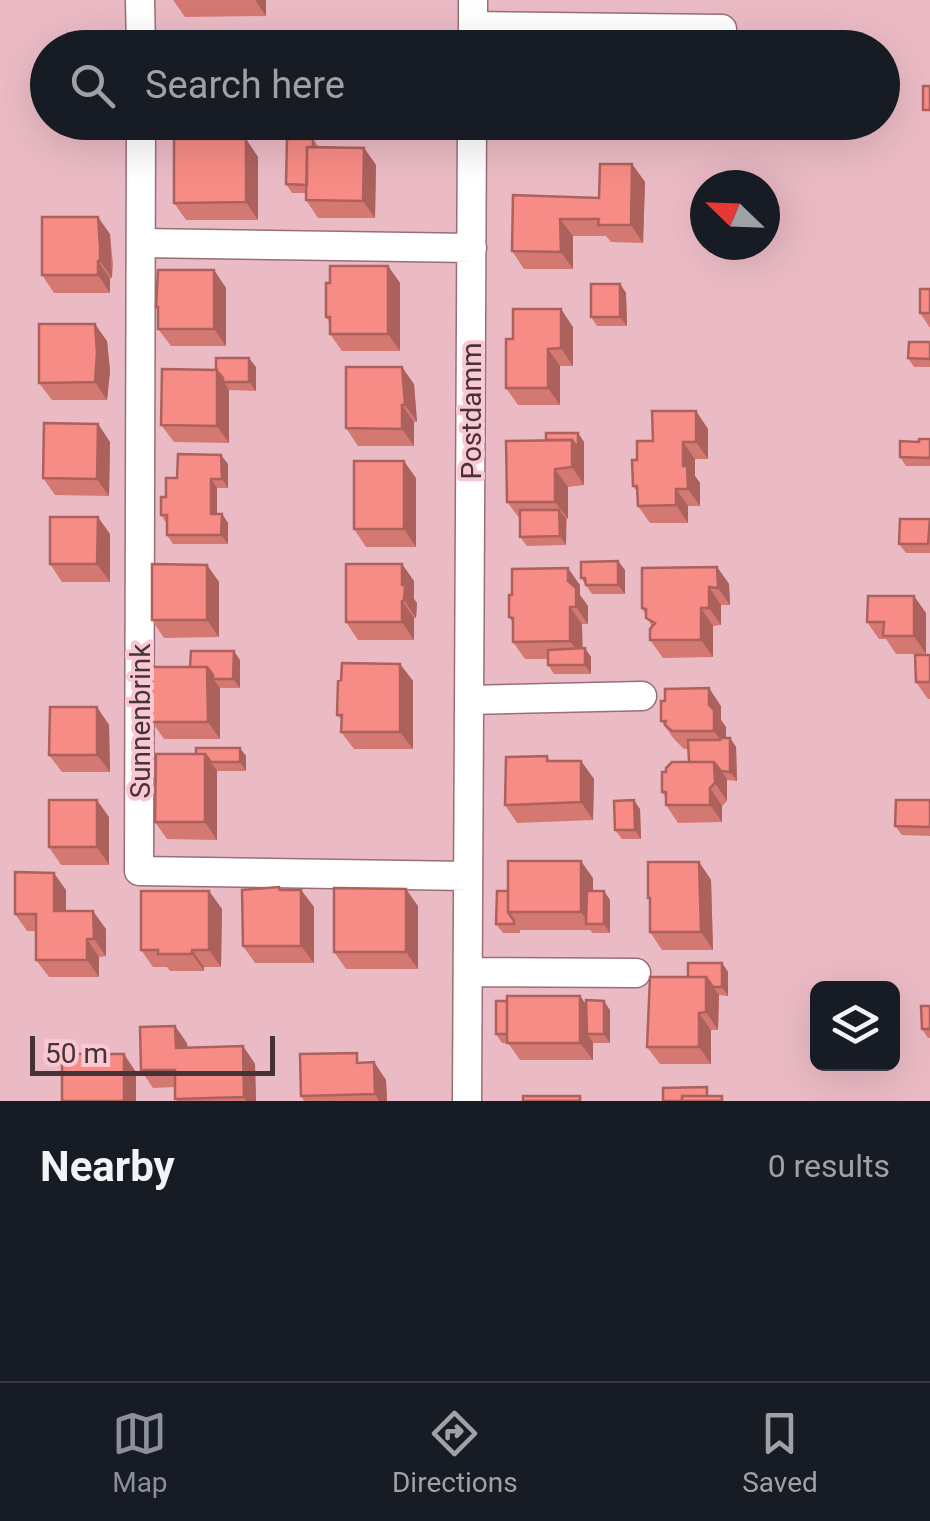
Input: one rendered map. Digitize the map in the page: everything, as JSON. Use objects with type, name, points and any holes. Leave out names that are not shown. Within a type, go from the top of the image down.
[{"type":"street","points":[[140,0],[140,30]]},
{"type":"street","points":[[473,25],[722,30]]},
{"type":"street","name":"Sunnenbrink","points":[[141,140],[139,870],[468,876]]},
{"type":"street","name":"Postdamm","points":[[467,1101],[472,140]]},
{"type":"street","points":[[141,244],[472,248]]},
{"type":"street","points":[[469,700],[642,696]]},
{"type":"street","points":[[468,972],[636,973]]},
{"type":"building","points":[[923,86],[930,86],[930,110],[923,110]]},
{"type":"building","points":[[174,140],[246,140],[246,202],[174,203]]},
{"type":"building","points":[[287,140],[313,140],[313,147],[307,147],[307,185],[286,184]]},
{"type":"building","points":[[307,147],[364,148],[363,201],[306,200]]},
{"type":"building","points":[[600,164],[632,164],[631,225],[598,225],[599,219],[560,219],[561,252],[512,251],[513,195],[599,198]]},
{"type":"building","points":[[42,217],[98,217],[98,275],[42,275]]},
{"type":"building","points":[[330,266],[388,266],[388,334],[330,334],[326,283],[330,283]]},
{"type":"building","points":[[158,270],[214,270],[214,329],[158,329]]},
{"type":"building","points":[[591,284],[620,284],[620,317],[591,317]]},
{"type":"building","points":[[920,289],[930,289],[930,313],[920,313]]},
{"type":"building","points":[[513,309],[561,309],[561,348],[548,349],[548,388],[506,388],[506,339],[513,339]]},
{"type":"building","points":[[39,324],[95,324],[95,382],[39,383]]},
{"type":"building","points":[[909,342],[930,342],[930,359],[908,358]]},
{"type":"building","points":[[216,358],[249,358],[249,382],[223,382],[216,370]]},
{"type":"building","points":[[346,367],[402,367],[402,429],[346,428]]},
{"type":"building","points":[[162,369],[217,370],[217,426],[161,425]]},
{"type":"building","points":[[652,411],[696,411],[696,442],[683,442],[688,489],[676,489],[676,505],[638,506],[632,460],[637,460],[637,441],[653,441]]},
{"type":"building","points":[[44,423],[98,424],[97,479],[43,478]]},
{"type":"building","points":[[546,433],[578,433],[578,448],[572,440],[546,440]]},
{"type":"building","points":[[930,439],[930,458],[900,457],[900,441]]},
{"type":"building","points":[[572,440],[572,467],[555,469],[555,502],[507,502],[506,441]]},
{"type":"building","points":[[178,454],[221,455],[222,479],[211,479],[211,514],[222,514],[221,535],[167,535],[167,515],[161,515],[161,497],[166,497],[166,478],[177,478]]},
{"type":"building","points":[[354,461],[404,461],[404,529],[354,529]]},
{"type":"building","points":[[520,510],[559,510],[560,536],[520,537]]},
{"type":"building","points":[[50,517],[98,517],[97,564],[50,564]]},
{"type":"building","points":[[900,519],[930,519],[928,544],[899,544]]},
{"type":"building","points":[[618,561],[618,585],[586,585],[585,578],[581,578],[581,562]]},
{"type":"building","points":[[152,564],[207,565],[207,620],[152,620]]},
{"type":"building","points":[[346,564],[402,564],[402,622],[346,622]]},
{"type":"building","points":[[717,567],[718,588],[709,587],[709,608],[701,608],[701,640],[650,640],[650,629],[655,623],[646,618],[646,609],[642,608],[642,568]]},
{"type":"building","points":[[568,568],[568,581],[576,588],[576,607],[570,607],[570,641],[513,642],[513,618],[509,617],[512,569]]},
{"type":"building","points":[[868,596],[914,596],[914,636],[883,636],[884,622],[867,622]]},
{"type":"building","points":[[585,648],[585,665],[548,665],[548,650]]},
{"type":"building","points":[[191,651],[234,651],[233,679],[213,679],[207,667],[190,667]]},
{"type":"building","points":[[915,655],[930,655],[930,682],[916,682]]},
{"type":"building","points":[[342,663],[400,664],[400,732],[341,732],[342,715],[337,715]]},
{"type":"building","points":[[152,667],[207,667],[208,722],[152,722]]},
{"type":"building","points":[[709,688],[714,731],[672,731],[666,721],[661,721],[665,689]]},
{"type":"building","points":[[50,707],[97,707],[97,755],[49,755]]},
{"type":"building","points":[[730,738],[730,772],[721,771],[714,762],[689,762],[688,740]]},
{"type":"building","points":[[196,748],[240,748],[240,762],[211,762],[205,754],[196,754]]},
{"type":"building","points":[[156,754],[205,754],[205,822],[155,822]]},
{"type":"building","points":[[547,756],[547,761],[581,761],[581,802],[505,805],[506,757]]},
{"type":"building","points":[[672,762],[714,762],[710,805],[666,805],[662,772]]},
{"type":"building","points":[[49,800],[97,800],[97,847],[49,847]]},
{"type":"building","points":[[634,800],[635,830],[615,830],[614,801]]},
{"type":"building","points":[[896,800],[930,800],[930,827],[895,826]]},
{"type":"building","points":[[508,861],[581,861],[581,912],[508,912]]},
{"type":"building","points":[[648,862],[699,862],[701,932],[650,932]]},
{"type":"building","points":[[15,872],[54,873],[54,911],[93,911],[94,939],[87,939],[87,960],[36,960],[36,914],[15,914]]},
{"type":"building","points":[[334,888],[406,889],[406,952],[334,952]]},
{"type":"building","points":[[242,890],[301,890],[301,946],[243,946]]},
{"type":"building","points":[[141,891],[209,891],[209,950],[158,954],[158,950],[141,950]]},
{"type":"building","points":[[497,891],[508,891],[508,912],[514,924],[496,924]]},
{"type":"building","points":[[587,891],[604,891],[604,924],[586,924]]},
{"type":"building","points":[[688,963],[722,963],[722,987],[713,987],[706,977],[688,977]]},
{"type":"building","points":[[650,977],[706,977],[706,1012],[699,1013],[699,1047],[647,1047]]},
{"type":"building","points":[[507,996],[580,996],[580,1043],[507,1043]]},
{"type":"building","points":[[586,1000],[604,1001],[604,1034],[587,1034]]},
{"type":"building","points":[[496,1001],[507,1001],[507,1034],[496,1034]]},
{"type":"building","points":[[921,1006],[930,1006],[930,1029],[922,1029]]},
{"type":"building","points":[[175,1026],[176,1048],[243,1046],[244,1097],[175,1099],[175,1070],[141,1070],[140,1027]]},
{"type":"building","points":[[357,1053],[357,1063],[374,1062],[375,1094],[301,1096],[300,1054]]},
{"type":"building","points":[[62,1054],[124,1054],[124,1101],[62,1101]]},
{"type":"building","points":[[707,1087],[707,1096],[663,1101],[663,1088]]},
{"type":"building","points":[[523,1096],[580,1096],[580,1101],[523,1101]]},
{"type":"building","points":[[682,1096],[722,1096],[722,1101],[682,1101]]}]
